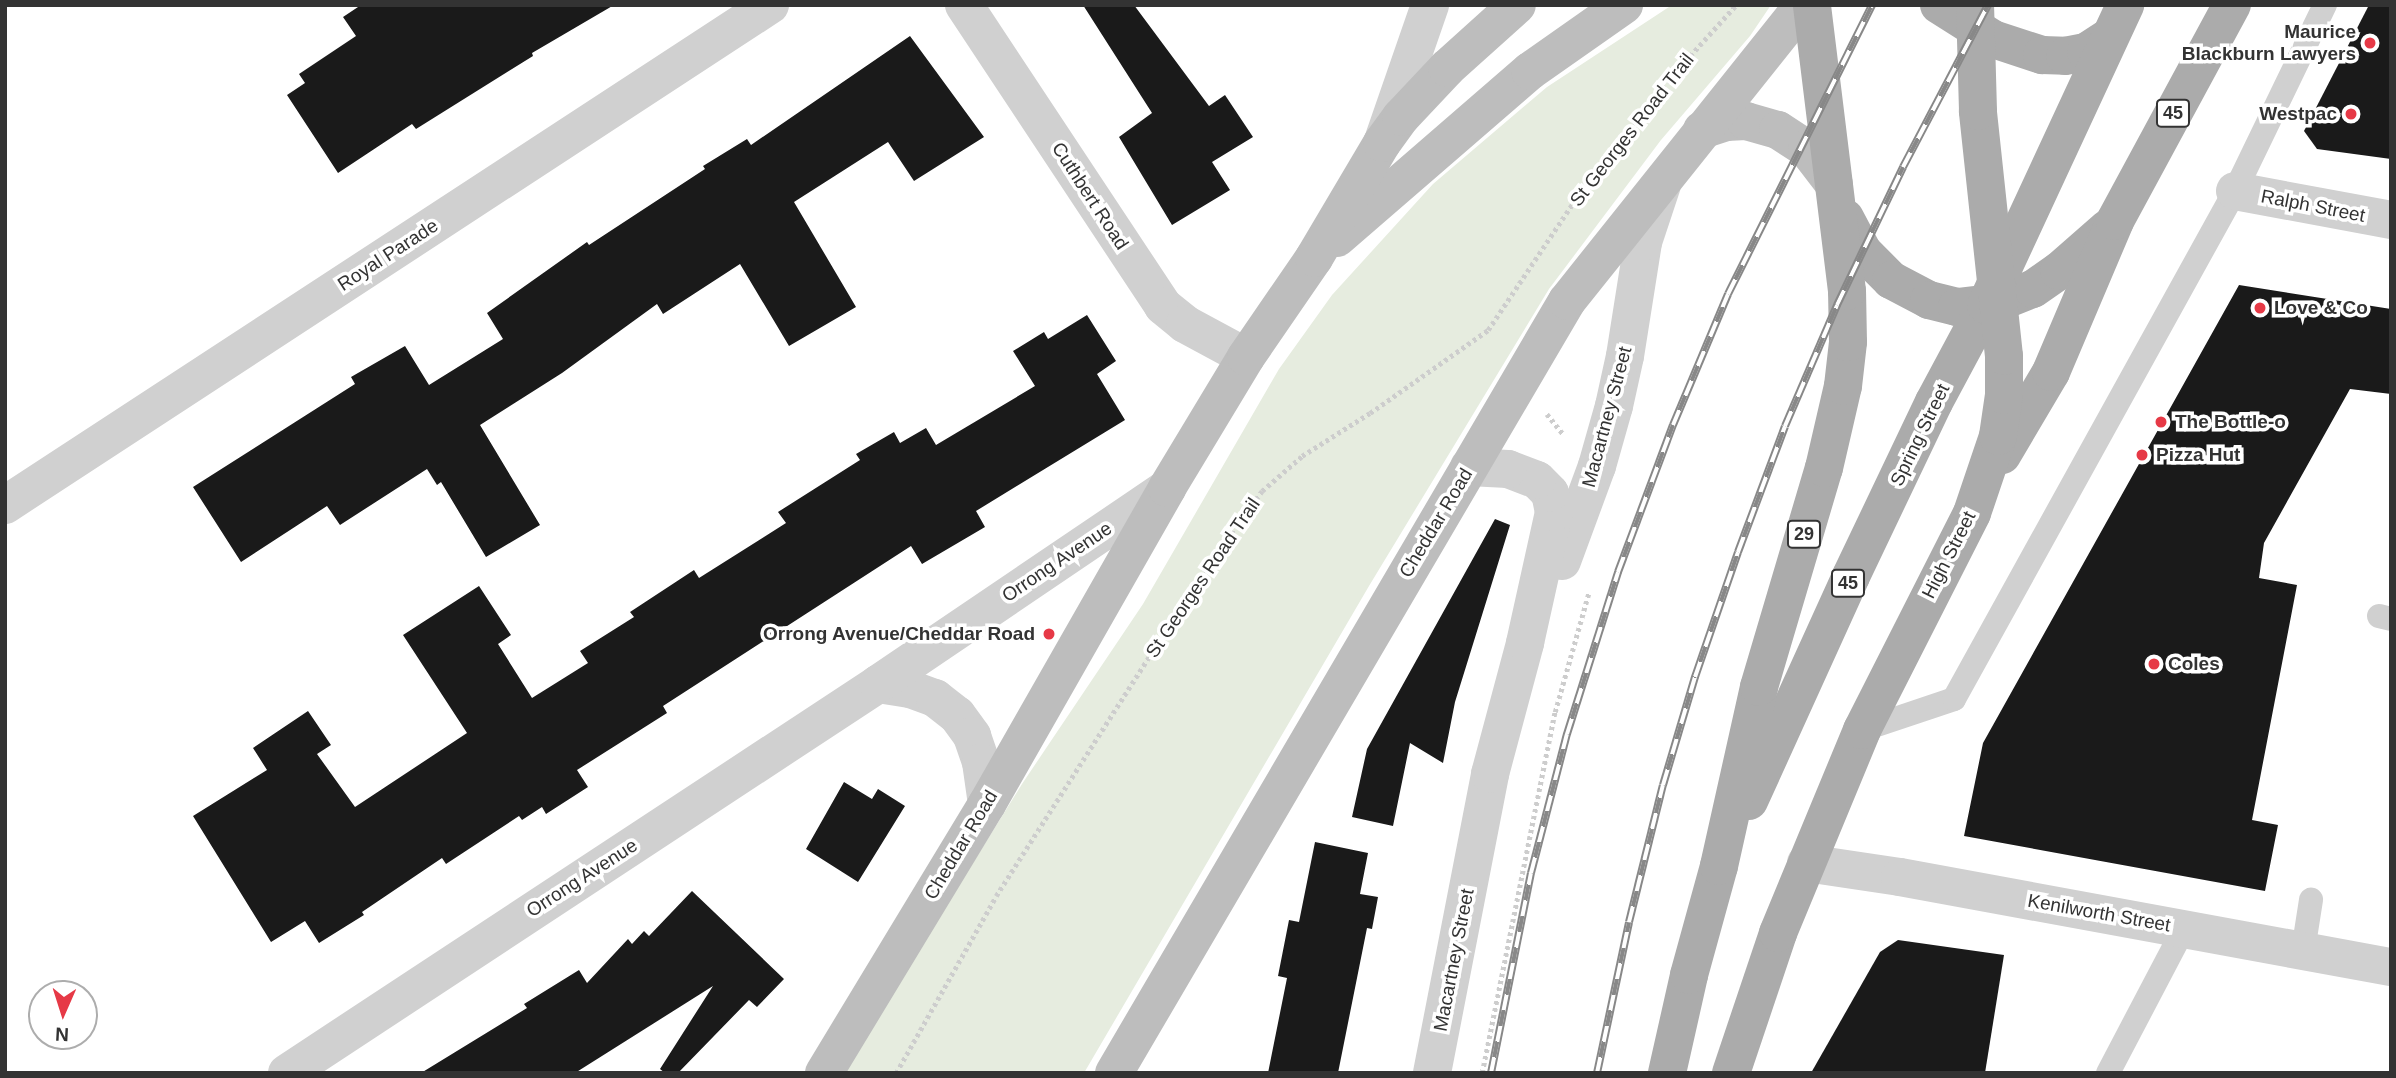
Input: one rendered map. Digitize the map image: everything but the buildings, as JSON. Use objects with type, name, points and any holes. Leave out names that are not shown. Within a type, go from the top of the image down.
[{"type":"main road","name":"Cheddar Road","points":[[824,1073],[987,803],[1167,488],[1246,357],[1314,258],[1382,143],[1401,117],[1447,68],[1517,5]]},
{"type":"main road","name":"Cheddar Road","points":[[1314,258],[1530,71],[1624,5]]},
{"type":"main road","name":"Cheddar Road","points":[[1114,1073],[1567,301],[1803,5]]},
{"type":"main road","name":"29","points":[[1667,1073],[1689,975],[1719,866],[1759,687],[1824,468],[1843,386],[1848,308],[1812,5]]},
{"type":"main road","points":[[1939,5],[1975,17],[2009,46],[2042,55],[2075,55],[2094,49],[2117,21]]},
{"type":"main road","name":"45","points":[[1972,513],[2006,446],[2048,380],[2115,221],[2232,5]]},
{"type":"main road","name":"High Street","points":[[1731,1073],[1750,1012],[1806,863],[1862,730],[1972,513],[1988,471],[2001,417],[2005,365],[1994,296],[1979,123],[1975,17]]},
{"type":"main road","name":"Spring Street","points":[[1719,866],[1851,576],[1934,402],[1994,296],[2117,21]]},
{"type":"main road","points":[[1702,130],[1726,122],[1746,121],[1778,130],[1807,149],[1835,190],[1864,253],[1891,280],[1937,304],[1957,307],[2044,282],[2115,221]]},
{"type":"street","name":"Royal Parade","points":[[5,505],[770,5]]},
{"type":"street","name":"Cuthbert Road","points":[[964,5],[1158,299],[1185,324],[1246,357]]},
{"type":"street","name":"Cheddar Road","points":[[1382,143],[1430,5]]},
{"type":"street","name":"Macartney Street","points":[[1525,643],[1568,546],[1597,466],[1625,356],[1643,242],[1663,183]]},
{"type":"street","name":"Ralph Street","points":[[2235,191],[2391,220]]},
{"type":"street","name":"Macartney Street","points":[[1432,1073],[1490,774],[1525,643],[1552,521],[1553,498],[1547,488],[1519,472],[1469,467]]},
{"type":"street","name":"Orrong Avenue","points":[[287,1073],[878,684],[1167,488]]},
{"type":"street","points":[[878,684],[910,689],[935,698],[957,715],[975,745],[987,803]]},
{"type":"street","name":"Kenilworth Street","points":[[1806,863],[2390,964]]},
{"type":"lane","points":[[1862,730],[1954,699],[2235,191],[2325,5]]},
{"type":"lane","points":[[2303,951],[2311,900]]},
{"type":"lane","points":[[2108,1073],[2184,928]]},
{"type":"path","name":"St Georges Road Trail","points":[[896,1073],[948,986],[996,896],[1210,561],[1262,491],[1302,456],[1370,413],[1488,330],[1597,167],[1661,87],[1736,5]]},
{"type":"shaded area","points":[[1672,5],[1771,5],[1750,36],[1661,140],[1549,289],[1369,586],[1084,1073],[842,1073],[1022,784],[1143,604],[1279,369],[1332,295],[1433,184],[1547,87]]},
{"type":"railway","points":[[1491,1073],[1531,873],[1567,734],[1618,572],[1673,425],[1728,294],[1872,5]]},
{"type":"railway","points":[[1597,1073],[1629,922],[1663,785],[1695,677],[1738,552],[1785,426],[1837,305],[1903,167],[1988,5]]},
{"type":"place","name":"Maurice Blackburn Lawyers","points":[[2370,43]]},
{"type":"place","name":"Westpac","points":[[2351,114]]},
{"type":"place","name":"Love & Co","points":[[2260,308]]},
{"type":"place","name":"The Bottle-o","points":[[2161,422]]},
{"type":"place","name":"Pizza Hut","points":[[2142,455]]},
{"type":"place","name":"Orrong Avenue/Cheddar Road","points":[[1049,634]]},
{"type":"place","name":"Coles","points":[[2154,664]]}]
